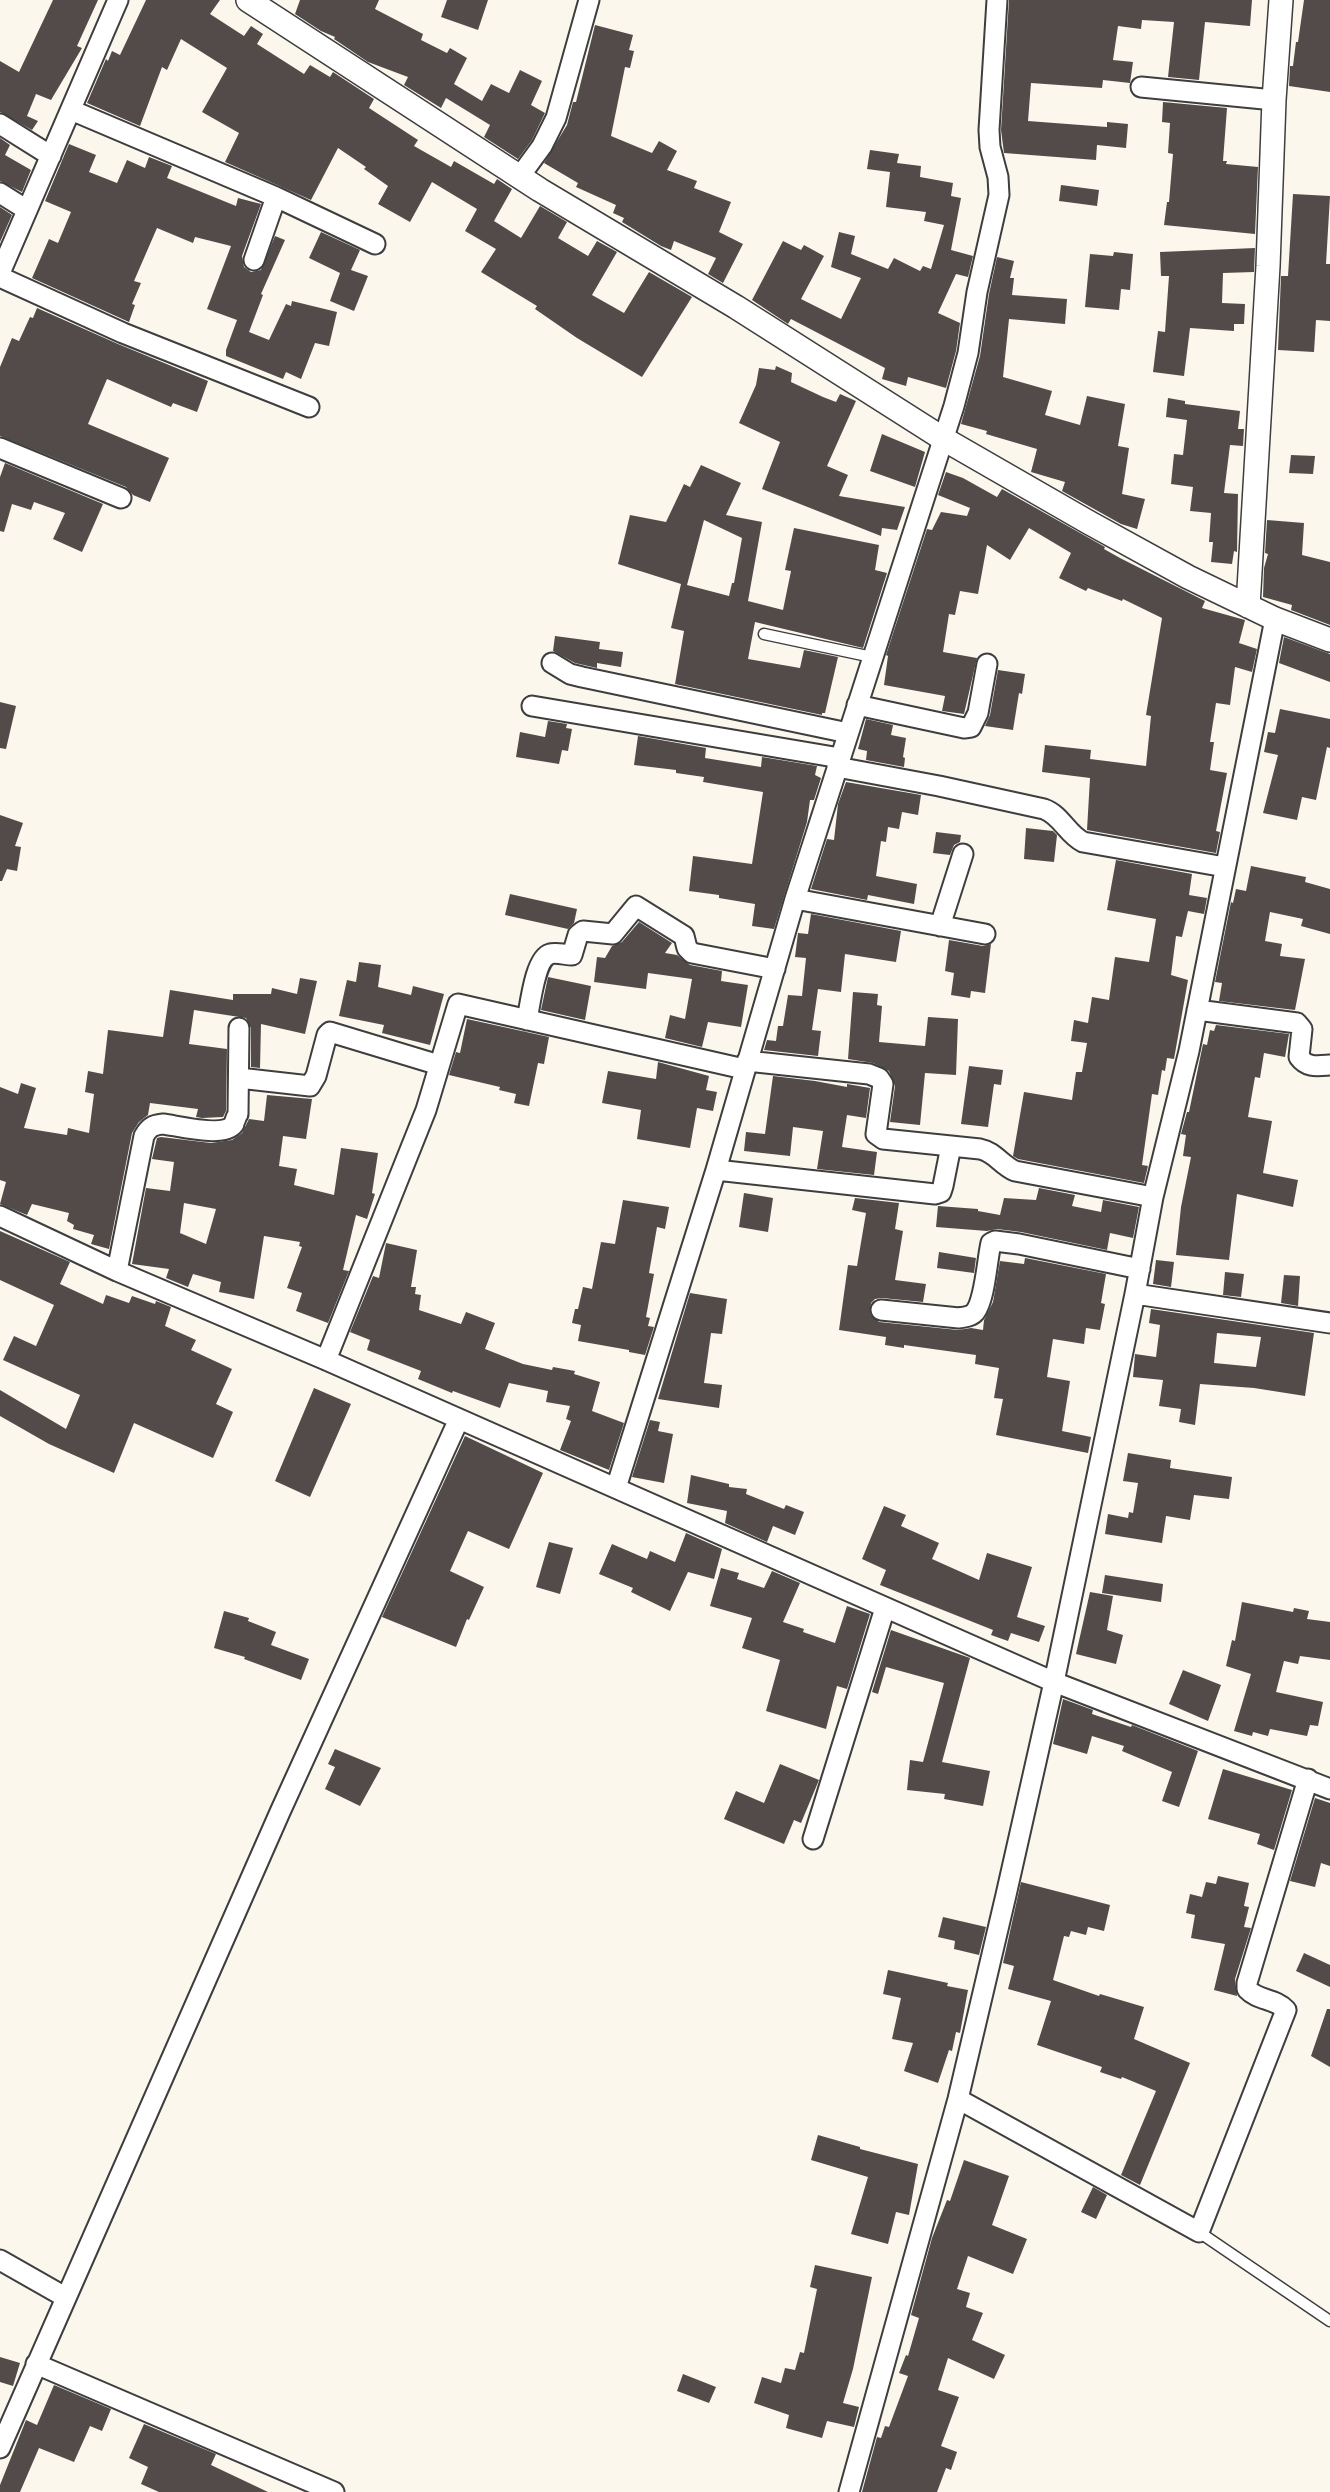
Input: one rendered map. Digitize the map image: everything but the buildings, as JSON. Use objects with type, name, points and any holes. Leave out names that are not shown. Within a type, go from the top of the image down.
[{"type":"street","points":[[118,0],[0,275],[123,332],[309,407]]},
{"type":"street","points":[[248,0],[541,190],[736,307],[942,438],[1188,577],[1275,619],[1330,639]]},
{"type":"street","points":[[520,176],[542,146],[556,118],[589,0]]},
{"type":"street","points":[[617,1488],[716,1170],[795,899],[968,353],[976,292],[999,195],[989,131],[998,0]]},
{"type":"street","points":[[1248,606],[1268,266],[1273,100],[1281,0]]},
{"type":"street","points":[[1140,88],[1273,100]]},
{"type":"street","points":[[71,110],[276,197],[375,244]]},
{"type":"street","points":[[0,124],[51,156]]},
{"type":"street","points":[[0,193],[27,210]]},
{"type":"street","points":[[254,260],[276,197]]},
{"type":"street","points":[[0,448],[121,498]]},
{"type":"street","points":[[849,2492],[958,2099],[1054,1682],[1153,1197],[1197,1010],[1275,619]]},
{"type":"street","points":[[552,663],[570,674],[582,677],[848,733]]},
{"type":"street","points":[[857,705],[964,728],[971,727],[978,713],[987,664]]},
{"type":"street","points":[[532,706],[838,763],[1044,809],[1057,816],[1073,837],[1083,842],[1225,867]]},
{"type":"street","points":[[940,926],[963,854]]},
{"type":"street","points":[[795,899],[985,934]]},
{"type":"street","points":[[527,1020],[538,970],[544,958],[552,953],[572,955],[578,935],[583,931],[613,934],[636,906],[684,936],[687,948],[692,953],[775,969]]},
{"type":"street","points":[[326,1360],[426,1110],[458,1004],[746,1065],[869,1074],[879,1078],[883,1084],[876,1134],[883,1139],[991,1151],[1004,1166],[1015,1171],[1153,1197]]},
{"type":"street","points":[[1197,1010],[1297,1023],[1303,1029],[1299,1057],[1304,1064],[1330,1065]]},
{"type":"street","points":[[117,1270],[147,1130],[156,1124],[163,1124],[217,1132],[227,1130],[234,1124],[238,1114],[239,1028]]},
{"type":"street","points":[[239,1078],[310,1086],[316,1076],[330,1032],[439,1065]]},
{"type":"street","points":[[716,1170],[935,1195],[941,1192],[943,1186],[951,1146]]},
{"type":"street","points":[[0,1216],[1054,1682],[1330,1789]]},
{"type":"street","points":[[881,1310],[968,1317],[976,1312],[980,1301],[988,1255],[991,1244],[995,1241],[1140,1269]]},
{"type":"street","points":[[1135,1294],[1330,1323]]},
{"type":"street","points":[[0,2448],[280,1812],[459,1419]]},
{"type":"street","points":[[813,1839],[885,1608]]},
{"type":"street","points":[[958,2099],[1199,2232],[1286,2010],[1277,2002],[1252,1995],[1247,1989],[1247,1983],[1308,1779]]},
{"type":"street","points":[[0,2260],[65,2297]]},
{"type":"street","points":[[36,2364],[334,2492]]},
{"type":"lane","points":[[764,634],[872,657]]},
{"type":"lane","points":[[1199,2232],[1330,2321]]}]
